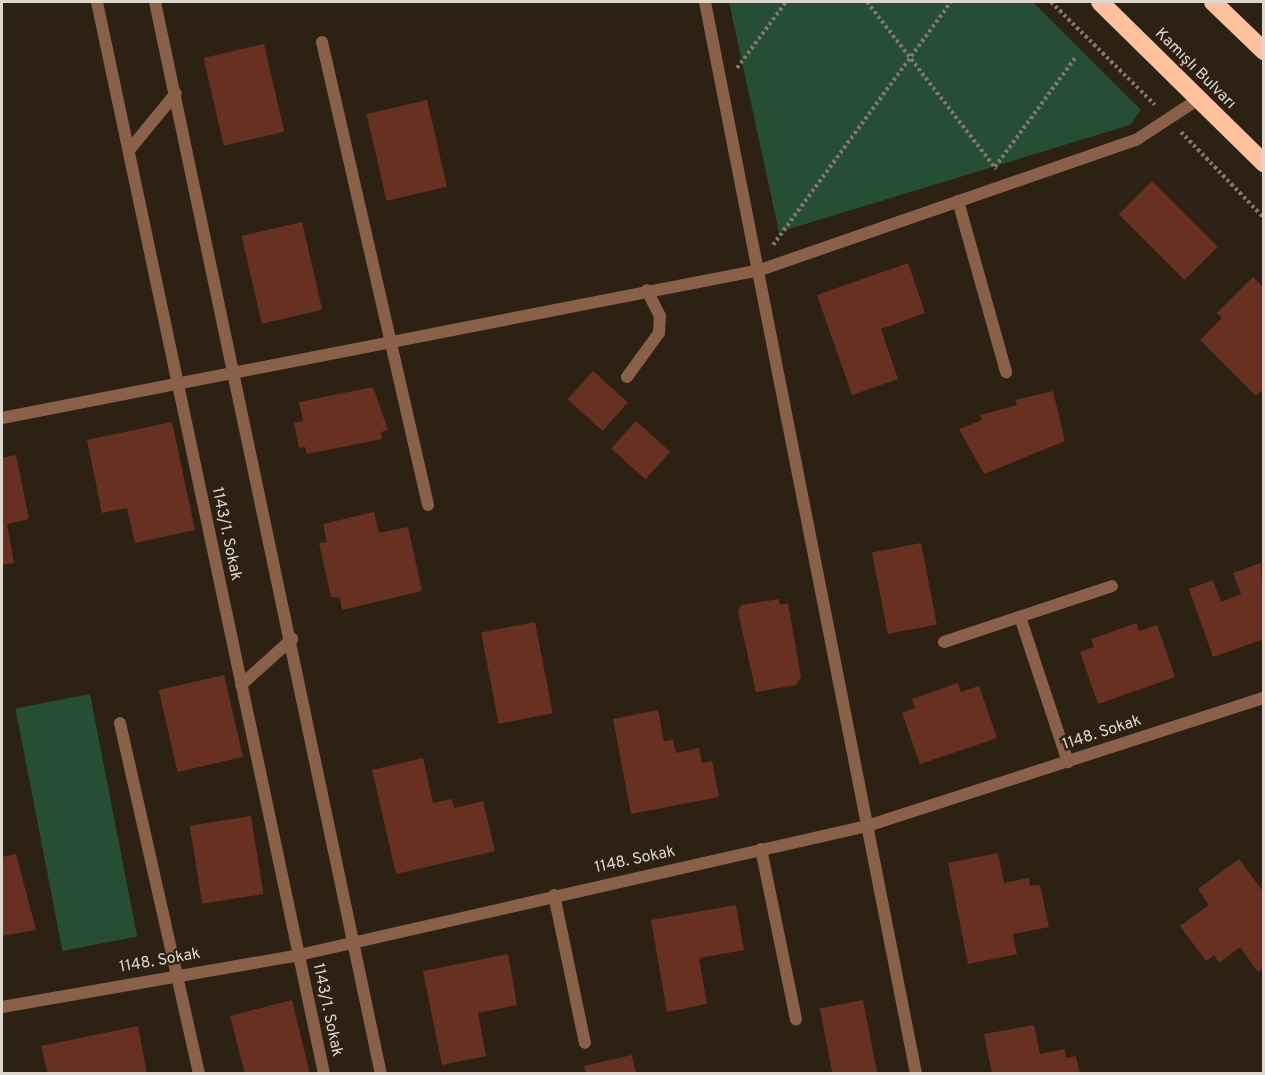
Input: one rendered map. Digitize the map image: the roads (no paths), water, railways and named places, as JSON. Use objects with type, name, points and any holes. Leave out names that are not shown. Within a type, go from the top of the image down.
[{"type":"highway","name":"Kamışlı Bulvarı","points":[[1100,2],[1263,163]]},
{"type":"highway","points":[[1213,2],[1263,51]]},
{"type":"street","name":"1143/1. Sokak","points":[[97,2],[130,149],[324,1074]]},
{"type":"street","points":[[155,2],[292,639],[381,1074]]},
{"type":"street","points":[[705,2],[760,270],[916,1074]]},
{"type":"street","points":[[322,42],[428,505]]},
{"type":"street","points":[[130,149],[176,93]]},
{"type":"street","points":[[2,418],[178,381],[235,374],[647,290],[760,270],[1136,140],[1197,100]]},
{"type":"street","points":[[958,201],[1006,372]]},
{"type":"street","points":[[627,377],[659,333],[660,316],[647,290]]},
{"type":"street","points":[[944,642],[1112,586]]},
{"type":"street","points":[[1020,617],[1068,762]]},
{"type":"street","points":[[241,685],[292,639]]},
{"type":"street","name":"1148. Sokak","points":[[2,1007],[180,974],[299,955],[354,939],[867,825],[1263,698]]},
{"type":"street","points":[[120,723],[180,974],[199,1074]]},
{"type":"street","points":[[761,849],[796,1019]]},
{"type":"street","points":[[554,895],[585,1043]]}]
